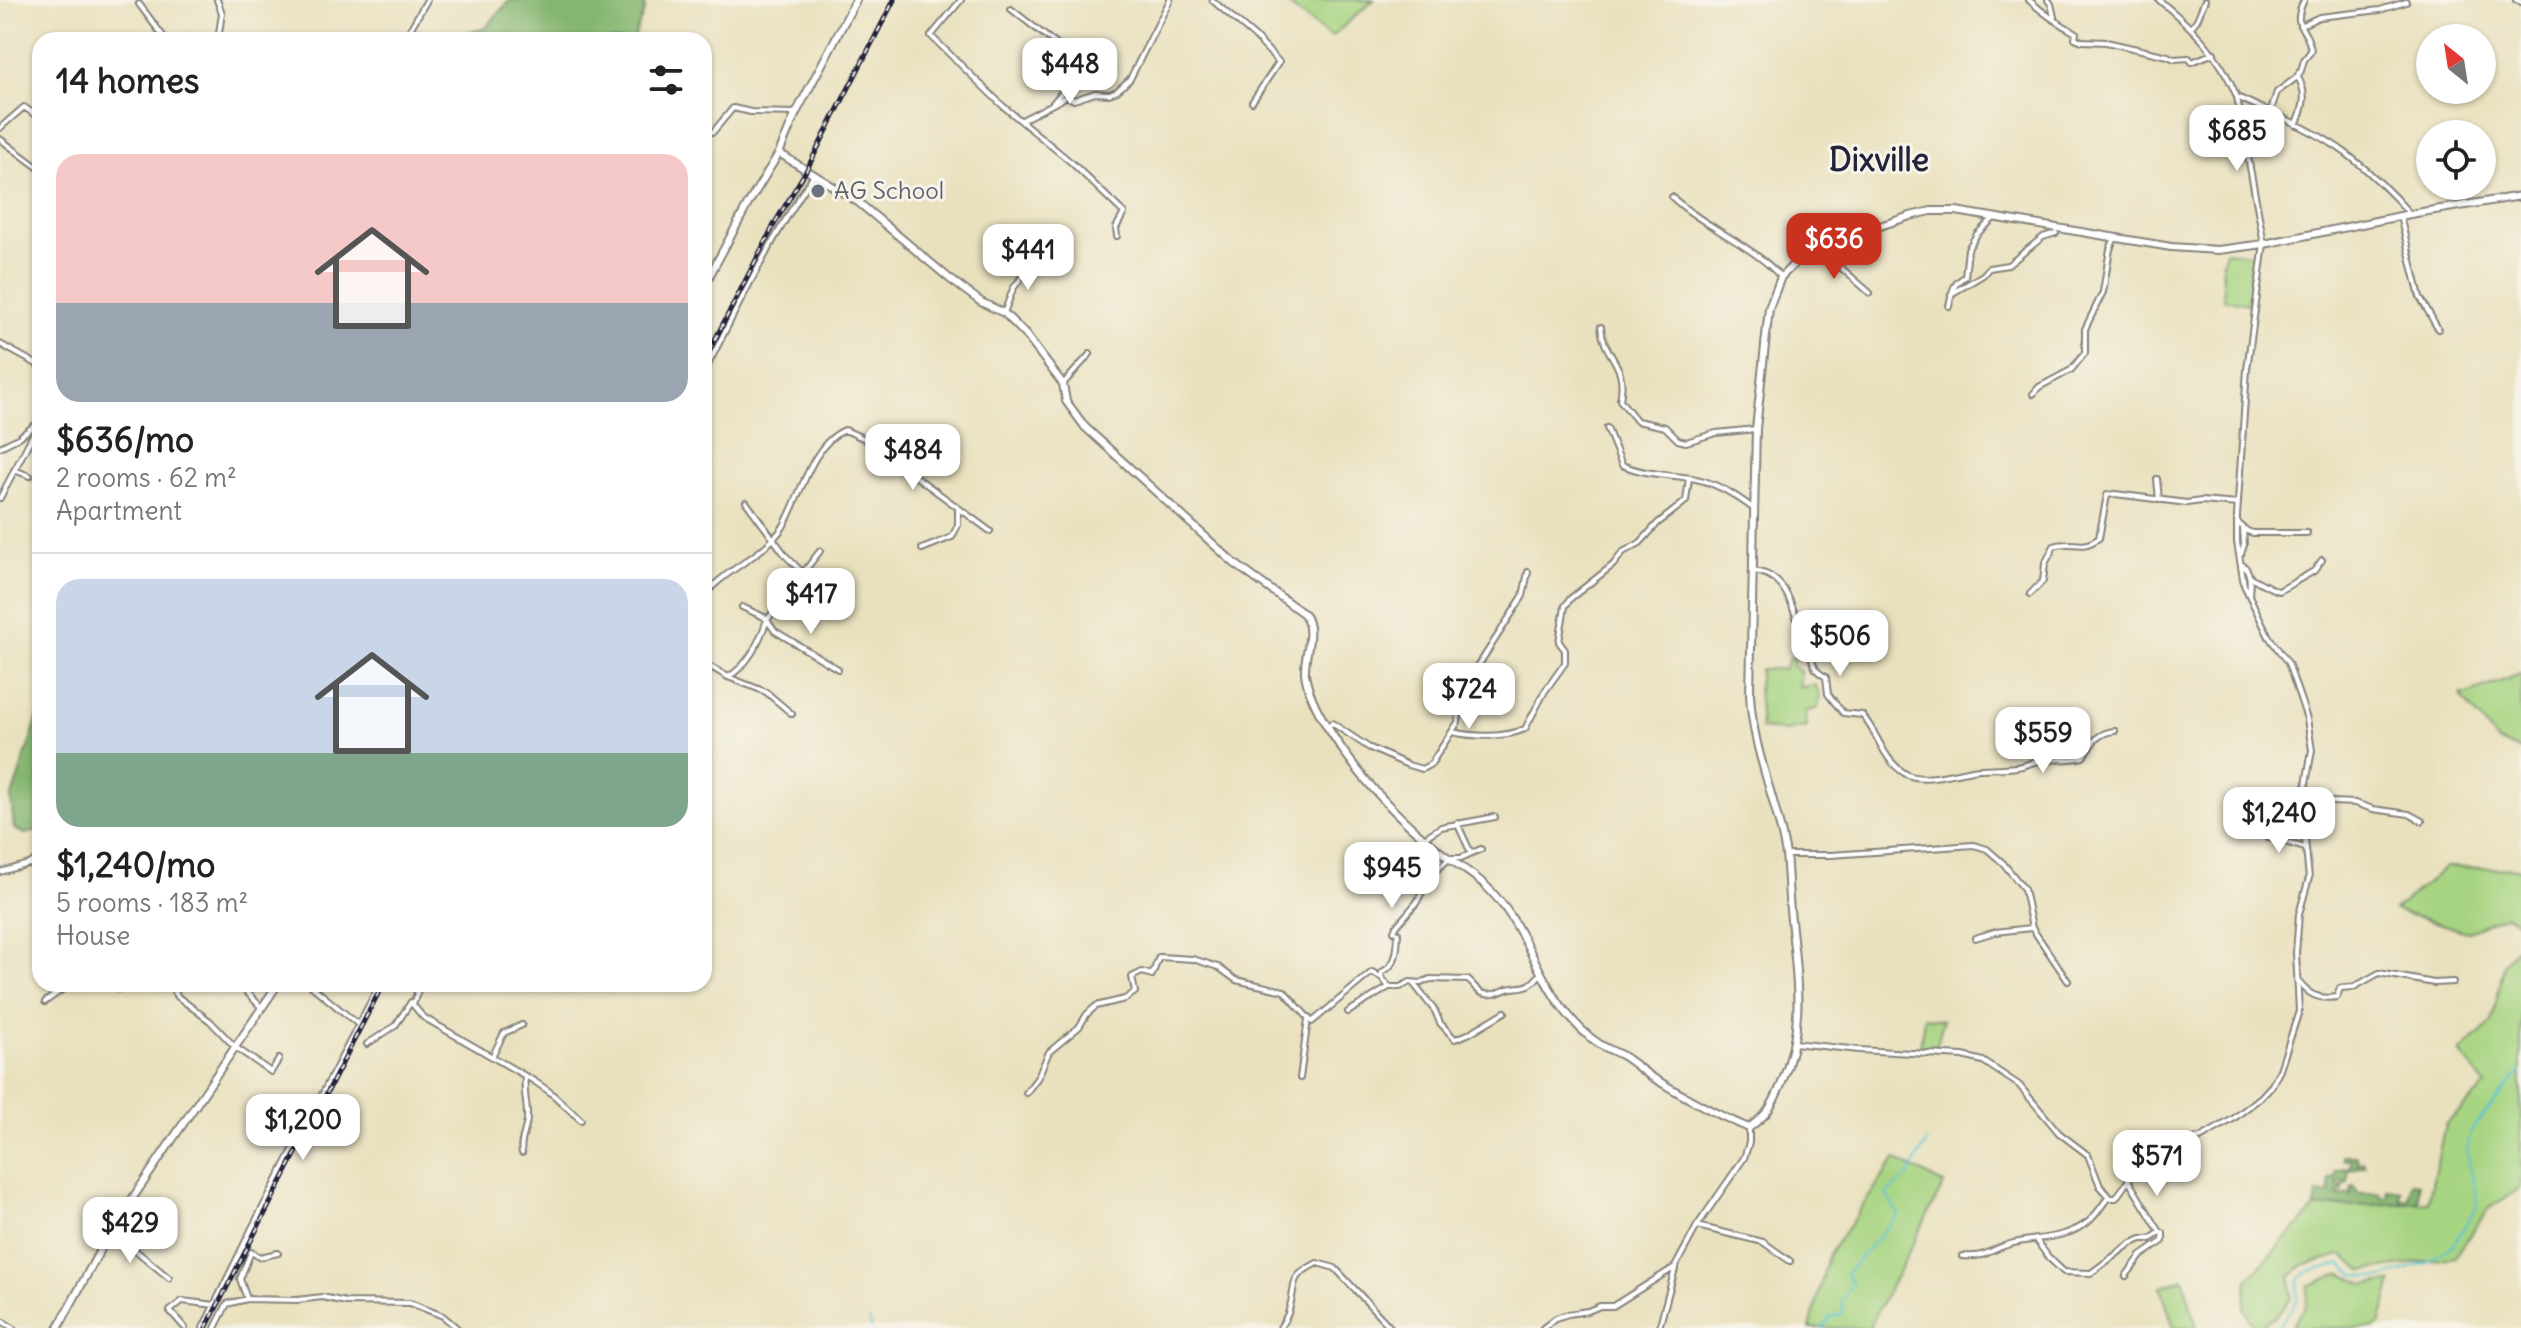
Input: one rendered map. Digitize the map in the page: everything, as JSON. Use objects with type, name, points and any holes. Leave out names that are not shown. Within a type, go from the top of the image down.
[{"type":"main road","points":[[712,271],[779,153],[796,113],[856,0]]},
{"type":"main road","points":[[779,153],[865,207],[950,279],[981,302],[1004,313],[1025,334],[1063,384],[1066,401],[1085,427],[1234,563],[1304,614],[1310,632],[1306,655],[1307,685],[1327,727],[1383,802],[1483,884],[1501,903],[1516,921],[1554,996],[1567,1013],[1600,1044],[1680,1094],[1749,1128],[1771,1107],[1787,1069],[1794,1043],[1799,979],[1786,855],[1756,746],[1751,716],[1756,429],[1769,308],[1781,277],[1803,255],[1817,247],[1931,211],[1956,211],[2171,247],[2218,250],[2521,196]]},
{"type":"main road","points":[[58,1328],[111,1230],[272,992]]},
{"type":"street","points":[[217,0],[222,13],[219,32]]},
{"type":"street","points":[[409,32],[427,0]]},
{"type":"street","points":[[845,0],[851,9]]},
{"type":"street","points":[[961,0],[931,36],[1003,106],[1072,163],[1124,213],[1116,228],[1117,236]]},
{"type":"street","points":[[1022,120],[1067,96],[1074,100],[1095,93],[1117,91],[1130,79],[1170,0]]},
{"type":"street","points":[[1212,0],[1279,62],[1252,102]]},
{"type":"street","points":[[2029,0],[2043,13],[2076,33],[2075,38],[2082,41],[2106,42],[2174,59],[2189,58],[2192,62],[2215,53]]},
{"type":"street","points":[[2048,0],[2054,17]]},
{"type":"street","points":[[2116,1198],[2145,1150],[2207,1135],[2233,1119],[2267,1090],[2283,1062],[2298,1015],[2299,914],[2309,878],[2305,848],[2306,784],[2312,750],[2307,719],[2288,663],[2269,637],[2244,585],[2237,522],[2247,369],[2264,244],[2237,97],[2228,76],[2215,53],[2159,0]]},
{"type":"street","points":[[2191,27],[2205,0]]},
{"type":"street","points":[[2270,113],[2277,92],[2297,76],[2311,51],[2310,41],[2299,26],[2304,0]]},
{"type":"street","points":[[2299,26],[2319,17],[2380,10],[2406,2]]},
{"type":"street","points":[[139,4],[160,32]]},
{"type":"street","points":[[1011,9],[1079,62]]},
{"type":"street","points":[[1051,105],[1085,54]]},
{"type":"street","points":[[2296,125],[2305,106],[2302,83],[2297,76]]},
{"type":"street","points":[[2237,97],[2345,153],[2389,190],[2410,214]]},
{"type":"street","points":[[0,128],[24,107],[32,112]]},
{"type":"street","points":[[712,132],[733,108],[751,112],[796,113]]},
{"type":"street","points":[[0,139],[32,163]]},
{"type":"street","points":[[712,357],[775,235],[814,174]]},
{"type":"street","points":[[1672,197],[1751,249],[1781,277]]},
{"type":"street","points":[[2400,216],[2420,297],[2438,329]]},
{"type":"street","points":[[1949,306],[1957,281],[1965,277],[1968,249],[1977,234],[1994,218]]},
{"type":"street","points":[[1951,294],[1989,268],[2008,265],[2043,237],[2056,233]]},
{"type":"street","points":[[2033,394],[2039,387],[2071,370],[2085,353],[2085,329],[2103,292],[2110,249],[2115,238]]},
{"type":"street","points":[[1817,247],[1870,293]]},
{"type":"street","points":[[1004,313],[1013,289],[1033,261]]},
{"type":"street","points":[[1601,327],[1604,345],[1613,355],[1623,381],[1620,400],[1637,421],[1665,427],[1678,440],[1686,442],[1716,433],[1756,429]]},
{"type":"street","points":[[0,344],[32,362]]},
{"type":"street","points":[[1063,384],[1090,354]]},
{"type":"street","points":[[0,447],[32,427]]},
{"type":"street","points":[[1607,428],[1622,465],[1726,489],[1754,509]]},
{"type":"street","points":[[712,587],[774,538],[783,526],[816,457],[839,431],[850,430],[865,439],[879,453],[990,531]]},
{"type":"street","points":[[0,498],[32,435]]},
{"type":"street","points":[[14,470],[30,476]]},
{"type":"street","points":[[1452,732],[1488,735],[1525,729],[1545,691],[1565,663],[1565,650],[1559,642],[1565,606],[1613,565],[1623,552],[1640,543],[1658,523],[1686,501],[1689,478]]},
{"type":"street","points":[[2157,479],[2159,500]]},
{"type":"street","points":[[2030,594],[2043,581],[2045,564],[2054,546],[2086,546],[2099,538],[2107,495],[2238,504]]},
{"type":"street","points":[[746,502],[786,556],[804,574]]},
{"type":"street","points":[[922,549],[952,537],[958,525],[958,508]]},
{"type":"street","points":[[2237,522],[2253,533],[2307,533]]},
{"type":"street","points":[[2240,556],[2244,545],[2243,528]]},
{"type":"street","points":[[728,677],[738,671],[758,644],[767,620],[820,551]]},
{"type":"street","points":[[2250,577],[2264,582],[2273,591],[2279,591],[2314,571],[2322,560]]},
{"type":"street","points":[[2241,564],[2250,577],[2249,597]]},
{"type":"street","points":[[1753,571],[1763,572],[1785,590],[1796,613],[1812,665],[1826,677],[1828,694],[1843,713],[1862,715],[1895,766],[1911,776],[1956,774],[2083,757],[2097,736],[2115,731]]},
{"type":"street","points":[[1327,727],[1332,723],[1368,747],[1422,769],[1431,764],[1458,722],[1462,691],[1523,596],[1528,572]]},
{"type":"street","points":[[742,607],[767,620],[775,631],[838,669]]},
{"type":"street","points":[[712,668],[766,692],[792,714]]},
{"type":"street","points":[[2307,801],[2355,803],[2409,814],[2422,821]]},
{"type":"street","points":[[1424,838],[1441,827],[1495,817]]},
{"type":"street","points":[[1457,823],[1471,854]]},
{"type":"street","points":[[2261,835],[2305,848]]},
{"type":"street","points":[[1786,855],[1974,845],[1987,849],[2024,889],[2032,928],[2068,981]]},
{"type":"street","points":[[1382,978],[1382,972],[1390,968],[1396,954],[1398,933],[1394,931],[1395,928],[1417,902],[1430,876],[1447,857],[1454,859],[1481,849]]},
{"type":"street","points":[[0,872],[32,862]]},
{"type":"street","points":[[1975,938],[1995,932],[2032,928]]},
{"type":"street","points":[[1026,1093],[1038,1077],[1049,1052],[1079,1027],[1096,1006],[1125,999],[1135,992],[1132,977],[1142,972],[1152,975],[1159,957],[1193,959],[1218,967],[1236,980],[1284,991],[1312,1022],[1372,972],[1389,987]]},
{"type":"street","points":[[1348,1012],[1389,987],[1439,979],[1468,980],[1479,993],[1488,994],[1526,986],[1542,972]]},
{"type":"street","points":[[2296,977],[2308,993],[2329,998],[2337,997],[2340,988],[2354,987],[2379,973],[2443,984],[2453,982]]},
{"type":"street","points":[[1413,983],[1455,1039],[1505,1012]]},
{"type":"street","points":[[45,1002],[59,992]]},
{"type":"street","points":[[176,992],[235,1047],[271,1072],[279,1059]]},
{"type":"street","points":[[247,992],[261,1007]]},
{"type":"street","points":[[319,992],[359,1025]]},
{"type":"street","points":[[203,1328],[376,992]]},
{"type":"street","points":[[367,1044],[395,1026],[416,992]]},
{"type":"street","points":[[413,1000],[416,1010],[423,1017],[550,1092],[581,1120]]},
{"type":"street","points":[[1300,1078],[1308,1019]]},
{"type":"street","points":[[492,1057],[504,1033],[522,1025]]},
{"type":"street","points":[[1794,1043],[1963,1056],[1983,1061],[2019,1085],[2059,1133],[2088,1155],[2103,1192],[2116,1198]]},
{"type":"street","points":[[522,1153],[520,1146],[525,1137],[528,1116],[523,1090],[525,1077]]},
{"type":"street","points":[[1659,1328],[1675,1267],[1697,1226],[1744,1158],[1749,1143],[1749,1128]]},
{"type":"street","points":[[2126,1276],[2141,1256],[2163,1241],[2163,1233],[2128,1180]]},
{"type":"street","points":[[1962,1256],[1984,1256],[2009,1244],[2068,1233],[2093,1218],[2108,1198],[2116,1198]]},
{"type":"street","points":[[1697,1226],[1763,1242],[1790,1261]]},
{"type":"street","points":[[111,1230],[169,1278]]},
{"type":"street","points":[[2036,1240],[2064,1272],[2091,1273],[2130,1244],[2151,1239],[2160,1232]]},
{"type":"street","points":[[247,1299],[240,1279],[251,1252],[260,1257],[278,1253]]},
{"type":"street","points":[[1280,1328],[1289,1311],[1292,1286],[1298,1273],[1317,1263],[1335,1268],[1391,1328]]},
{"type":"street","points":[[1543,1328],[1568,1314],[1613,1306],[1675,1267]]},
{"type":"street","points":[[215,1328],[227,1304],[247,1299],[322,1297],[346,1302],[410,1303],[443,1316],[457,1328]]},
{"type":"street","points":[[185,1328],[170,1311],[182,1301],[215,1305]]},
{"type":"street","points":[[0,1320],[13,1328]]},
{"type":"green space","points":[[510,0],[643,0],[645,9],[636,32],[470,32],[485,28]]},
{"type":"green space","points":[[1282,0],[1374,0],[1331,37]]},
{"type":"green space","points":[[2226,251],[2253,254],[2248,304],[2224,299],[2222,263]]},
{"type":"green space","points":[[1796,655],[1792,665],[1801,673],[1799,688],[1815,684],[1820,695],[1818,708],[1805,712],[1807,727],[1785,731],[1761,729],[1760,669],[1783,669],[1789,659]]},
{"type":"green space","points":[[2521,674],[2521,750],[2498,742],[2461,696]]},
{"type":"green space","points":[[32,735],[32,832],[25,834],[14,829],[11,799]]},
{"type":"green space","points":[[2446,867],[2521,869],[2521,923],[2506,915],[2467,932],[2394,910]]},
{"type":"green space","points":[[2521,942],[2521,1188],[2488,1209],[2455,1257],[2363,1271],[2342,1255],[2303,1265],[2290,1277],[2292,1298],[2275,1317],[2256,1328],[2244,1309],[2247,1280],[2315,1208],[2428,1202],[2445,1125],[2486,1086],[2460,1052],[2492,1022],[2504,964]]},
{"type":"green space","points":[[1924,1017],[1943,1020],[1937,1045],[1920,1047]]},
{"type":"green space","points":[[2343,1155],[2357,1156],[2358,1164],[2363,1162],[2365,1166],[2348,1170],[2348,1183],[2337,1182],[2338,1186],[2343,1186],[2338,1196],[2351,1194],[2355,1186],[2358,1193],[2380,1193],[2382,1198],[2388,1197],[2387,1189],[2401,1191],[2400,1200],[2409,1199],[2411,1182],[2419,1183],[2419,1202],[2315,1208],[2317,1194],[2330,1193],[2329,1179],[2336,1177],[2336,1171],[2351,1166],[2350,1159],[2344,1160]]},
{"type":"green space","points":[[1895,1159],[1944,1184],[1869,1328],[1810,1328],[1828,1256]]},
{"type":"green space","points":[[2340,1273],[2364,1284],[2392,1282],[2380,1324],[2373,1328],[2290,1328],[2306,1306],[2308,1286]]},
{"type":"green space","points":[[2183,1278],[2197,1328],[2174,1328],[2161,1287]]},
{"type":"waterway","points":[[2277,1328],[2297,1301],[2299,1279],[2309,1271],[2342,1264],[2354,1275],[2379,1278],[2426,1263],[2453,1245],[2478,1205],[2467,1151],[2471,1130],[2521,1071]]},
{"type":"waterway","points":[[1822,1328],[1831,1317],[1842,1314],[1841,1301],[1852,1282],[1846,1274],[1899,1215],[1886,1194],[1908,1176],[1927,1142]]},
{"type":"waterway","points":[[869,1320],[871,1328]]},
{"type":"railway","points":[[712,345],[894,0]]},
{"type":"railway","points":[[206,1328],[379,992]]},
{"type":"place","name":"AG School","points":[[818,191]]},
{"type":"district","name":"Dixville","points":[[1879,160]]}]
